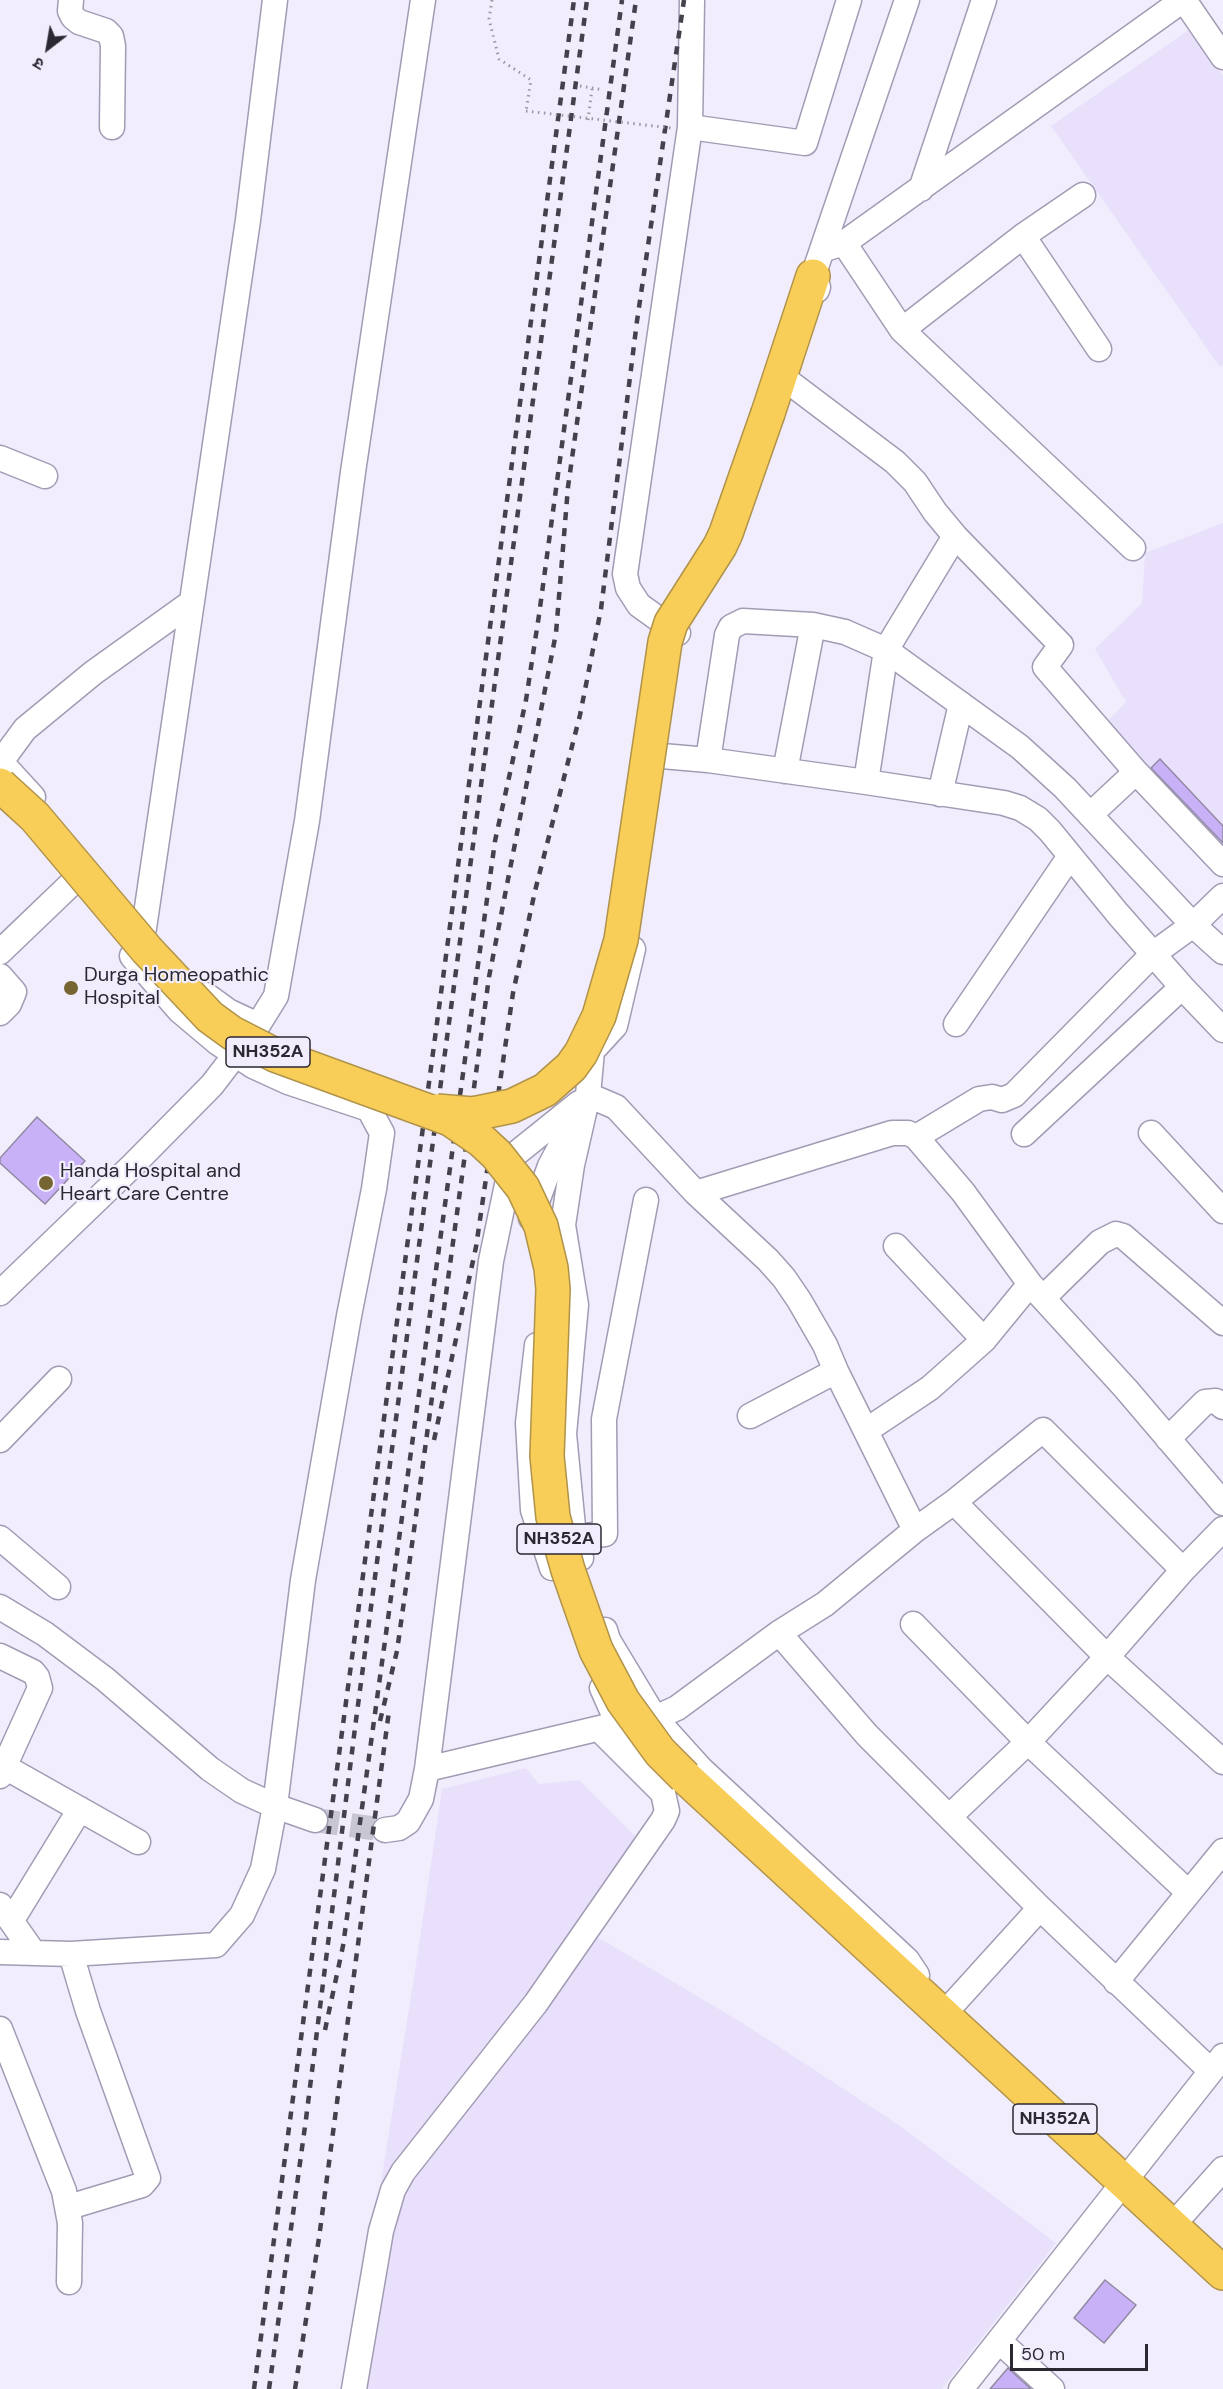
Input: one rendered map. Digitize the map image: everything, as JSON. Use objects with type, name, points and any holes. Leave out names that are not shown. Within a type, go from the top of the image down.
[{"type":"highway","points":[[424,1108],[473,1114],[512,1106],[545,1090],[571,1067],[581,1053],[599,1016],[621,940],[665,642],[671,623],[726,533],[826,256]]},
{"type":"highway","name":"NH352A","points":[[0,768],[35,817],[147,950],[210,1017],[232,1033],[275,1055],[440,1114],[466,1129],[497,1155],[523,1188],[541,1226],[549,1257],[553,1289],[548,1456],[553,1517],[568,1570],[596,1650],[623,1701],[660,1752],[685,1777],[1172,2226],[1221,2267]]},
{"type":"street","points":[[71,0],[70,10],[73,17],[79,22],[106,31],[111,36],[113,46],[112,127]]},
{"type":"street","points":[[144,928],[248,220],[275,0]]},
{"type":"street","points":[[0,1293],[212,1085],[258,1025],[276,996],[307,820],[352,472],[423,0]]},
{"type":"street","points":[[678,633],[639,605],[628,588],[625,574],[680,127],[692,0]]},
{"type":"street","points":[[680,127],[805,144],[849,0]]},
{"type":"street","points":[[592,1051],[615,1026],[640,916],[678,633],[724,563],[733,544],[789,382],[826,256],[907,0]]},
{"type":"street","points":[[921,189],[984,0]]},
{"type":"street","points":[[943,2015],[907,1960],[701,1769],[655,1718],[608,1640],[574,1537],[564,1434],[576,1305],[563,1225],[572,1165],[588,1095],[592,1051],[581,1020],[599,960],[611,905],[656,619],[711,536],[731,488],[802,283],[826,256],[1183,0],[1223,57]]},
{"type":"street","points":[[902,330],[1023,236],[1083,195]]},
{"type":"street","points":[[1023,236],[1099,349]]},
{"type":"street","points":[[826,256],[1133,548]]},
{"type":"street","points":[[789,382],[895,462],[915,482],[955,536],[1061,645],[1045,667],[1136,772],[1223,864]]},
{"type":"street","points":[[0,458],[45,476]]},
{"type":"street","points":[[866,782],[886,650],[955,536]]},
{"type":"street","points":[[192,602],[93,673],[25,729],[0,768],[184,975],[228,1011],[258,1025]]},
{"type":"street","points":[[708,760],[727,636],[731,627],[743,621],[813,625],[845,632],[886,650],[1020,747],[1090,815],[1193,925],[1223,951]]},
{"type":"street","points":[[785,771],[813,625]]},
{"type":"street","points":[[940,794],[960,704]]},
{"type":"street","points":[[662,756],[708,760],[866,782],[1004,803],[1020,808],[1038,819],[1153,954],[1223,1030]]},
{"type":"street","points":[[1090,815],[1136,772]]},
{"type":"street","points":[[0,805],[72,884],[180,1011],[201,1031],[253,1066],[288,1082],[369,1109],[382,1133],[374,1189],[349,1316],[303,1580],[275,1806],[263,1869],[242,1915],[216,1945],[71,1954],[0,1952]]},
{"type":"street","points":[[956,1024],[1070,856]]},
{"type":"street","points":[[0,952],[72,884]]},
{"type":"street","points":[[916,1137],[979,1099],[992,1097],[1002,1100],[1014,1095],[1153,954],[1193,925],[1223,896]]},
{"type":"street","points":[[0,976],[14,992],[9,1004],[0,1013]]},
{"type":"street","points":[[1024,1134],[1182,987]]},
{"type":"street","points":[[588,1095],[616,1107],[696,1193],[768,1260],[784,1278],[813,1322],[915,1530]]},
{"type":"street","points":[[354,2389],[381,2231],[393,2190],[403,2172],[536,2003],[667,1811],[663,1793],[608,1727],[560,1594],[533,1510],[529,1434],[540,1321],[531,1219],[549,1166],[588,1095]]},
{"type":"street","points":[[385,1830],[399,1828],[408,1822],[421,1799],[427,1769],[491,1261],[513,1156],[588,1095]]},
{"type":"street","points":[[696,1193],[892,1133],[902,1131],[916,1137],[963,1192],[1037,1290],[1223,1503]]},
{"type":"street","points":[[1151,1133],[1223,1211]]},
{"type":"street","points":[[574,1537],[605,1534],[604,1419],[646,1200]]},
{"type":"street","points":[[867,1430],[930,1388],[1037,1290],[1100,1242],[1116,1234],[1123,1236],[1223,1323]]},
{"type":"street","points":[[896,1246],[984,1340]]},
{"type":"street","points":[[750,1416],[836,1371]]},
{"type":"street","points":[[0,1440],[59,1379]]},
{"type":"street","points":[[1168,1439],[1205,1402],[1216,1401],[1223,1407]]},
{"type":"street","points":[[655,1718],[677,1708],[779,1634],[825,1604],[915,1530],[1044,1430],[1183,1570]]},
{"type":"street","points":[[954,1502],[1107,1657],[1223,1762]]},
{"type":"street","points":[[950,1817],[1028,1742],[1183,1570],[1223,1529]]},
{"type":"street","points":[[0,1538],[58,1587]]},
{"type":"street","points":[[0,1607],[45,1634],[105,1679],[210,1769],[242,1791],[315,1820]]},
{"type":"street","points":[[913,1624],[1028,1742],[1188,1892]]},
{"type":"street","points":[[779,1634],[867,1735],[1040,1908],[1116,1982],[1217,2063],[961,2389]]},
{"type":"street","points":[[0,1656],[33,1672],[40,1688],[3,1772],[80,1809],[138,1842]]},
{"type":"street","points":[[427,1769],[608,1727]]},
{"type":"street","points":[[608,1727],[887,1983],[943,2015]]},
{"type":"street","points":[[33,1952],[6,1912],[80,1809]]},
{"type":"street","points":[[1116,1982],[1223,1851]]},
{"type":"street","points":[[943,2015],[1040,1908]]},
{"type":"street","points":[[69,2207],[142,2186],[148,2178],[88,2012],[71,1954]]},
{"type":"street","points":[[0,2029],[69,2207],[69,2282]]},
{"type":"street","points":[[1172,2226],[1223,2169]]},
{"type":"street","points":[[999,2341],[1052,2389]]},
{"type":"path","points":[[492,0],[489,19],[499,59],[531,80],[526,111],[588,120],[680,127]]},
{"type":"path","points":[[580,86],[603,90]]},
{"type":"path","points":[[588,120],[592,89]]},
{"type":"shaded area","points":[[1190,29],[1223,76],[1223,365],[1220,367],[1051,126]]},
{"type":"shaded area","points":[[1223,523],[1223,846],[1107,722],[1126,702],[1095,649],[1142,603],[1145,553]]},
{"type":"shaded area","points":[[526,1768],[539,1784],[579,1780],[639,1840],[584,1929],[741,2022],[899,2125],[1056,2243],[942,2389],[345,2389],[361,2306],[442,1789]]},
{"type":"building","points":[[1160,759],[1223,826],[1223,843],[1151,768]]},
{"type":"building","points":[[37,1117],[85,1161],[45,1204],[0,1163],[0,1158]]},
{"type":"building","points":[[1105,2280],[1136,2305],[1104,2343],[1074,2318]]},
{"type":"building","points":[[1008,2368],[1031,2389],[990,2389]]},
{"type":"tunnel","points":[[315,1820],[385,1830]]},
{"type":"railway","points":[[254,2389],[574,0]]},
{"type":"railway","points":[[269,2389],[424,1208],[587,0]]},
{"type":"railway","points":[[325,2030],[343,1946],[495,841],[526,700],[539,615],[622,0]]},
{"type":"railway","points":[[380,1721],[397,1651],[489,977],[556,633],[568,487],[636,0]]},
{"type":"railway","points":[[434,1440],[476,1247],[513,993],[535,891],[580,715],[601,609],[637,321],[684,0]]},
{"type":"railway","points":[[295,2389],[319,2238],[389,1711]]},
{"type":"place","name":"Durga Homeopathic Hospital","points":[[71,988]]},
{"type":"place","name":"Handa Hospital and Heart Care Centre","points":[[46,1183]]}]
